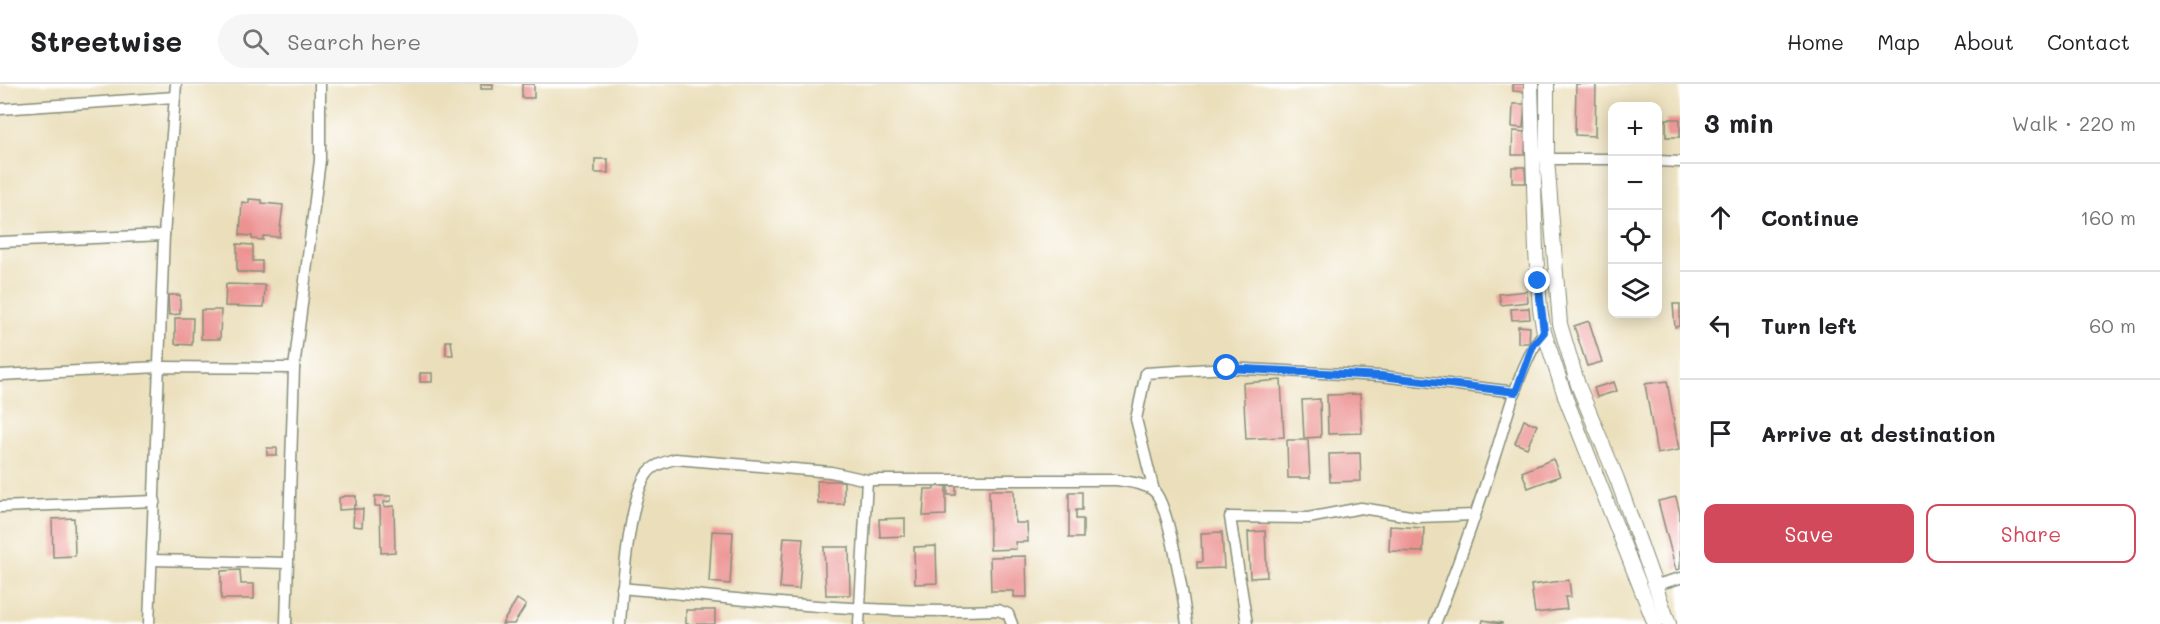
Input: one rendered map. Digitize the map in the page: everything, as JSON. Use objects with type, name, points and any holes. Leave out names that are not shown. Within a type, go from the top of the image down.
[{"type":"street","points":[[149,624],[164,235],[176,84]]},
{"type":"street","points":[[286,624],[294,368],[320,160],[320,84]]},
{"type":"street","points":[[1531,84],[1537,261],[1544,332],[1566,399],[1655,624]]},
{"type":"street","points":[[1547,84],[1548,159],[1560,324],[1578,385],[1617,479],[1669,624]]},
{"type":"street","points":[[0,109],[176,97]]},
{"type":"street","points":[[1548,159],[1608,159]]},
{"type":"street","points":[[1662,161],[1680,162]]},
{"type":"street","points":[[0,242],[164,235]]},
{"type":"street","points":[[1435,624],[1533,345],[1544,332]]},
{"type":"street","points":[[0,375],[159,367],[294,368]]},
{"type":"street","points":[[1187,624],[1176,555],[1160,501],[1154,491],[1136,419],[1146,373],[1227,368],[1251,369],[1381,376],[1516,392]]},
{"type":"street","points":[[620,624],[622,588],[637,493],[647,473],[658,465],[675,459],[831,472],[867,480],[1117,480],[1154,491]]},
{"type":"street","points":[[859,624],[867,480]]},
{"type":"street","points":[[0,507],[155,501]]},
{"type":"street","points":[[1247,624],[1230,517],[1308,518],[1361,508],[1417,517],[1475,515]]},
{"type":"street","points":[[152,560],[287,563]]},
{"type":"street","points":[[1656,585],[1680,578]]},
{"type":"street","points":[[622,588],[859,609],[998,610],[1008,614],[1012,624]]},
{"type":"building","points":[[481,84],[493,84],[493,89],[481,89]]},
{"type":"building","points":[[522,84],[534,84],[534,98],[522,98]]},
{"type":"building","points":[[1513,84],[1525,84],[1524,92],[1513,91]]},
{"type":"building","points":[[1576,84],[1596,84],[1595,136],[1575,135]]},
{"type":"building","points":[[1513,104],[1525,104],[1523,128],[1512,127]]},
{"type":"building","points":[[1666,119],[1680,119],[1680,137],[1666,137]]},
{"type":"building","points":[[1513,131],[1526,132],[1525,155],[1512,155]]},
{"type":"building","points":[[595,159],[608,159],[608,173],[595,173]]},
{"type":"building","points":[[1512,167],[1525,167],[1526,183],[1512,183]]},
{"type":"building","points":[[249,199],[283,205],[279,237],[263,236],[263,240],[240,235],[242,202],[249,203]]},
{"type":"building","points":[[237,244],[253,245],[253,261],[262,261],[262,272],[237,272]]},
{"type":"building","points":[[226,284],[265,285],[264,307],[225,306]]},
{"type":"building","points":[[1527,291],[1528,302],[1501,305],[1499,294]]},
{"type":"building","points":[[168,295],[180,295],[180,314],[169,315]]},
{"type":"building","points":[[1673,304],[1680,304],[1680,326],[1675,327]]},
{"type":"building","points":[[1529,308],[1530,319],[1512,320],[1511,309]]},
{"type":"building","points":[[201,310],[221,310],[220,339],[201,339]]},
{"type":"building","points":[[175,318],[193,318],[192,345],[175,344]]},
{"type":"building","points":[[1589,321],[1602,362],[1587,366],[1574,326]]},
{"type":"building","points":[[1518,326],[1530,327],[1529,343],[1518,343]]},
{"type":"building","points":[[446,341],[451,341],[453,355],[446,355]]},
{"type":"building","points":[[420,373],[432,373],[432,382],[420,382]]},
{"type":"building","points":[[1281,380],[1284,437],[1246,439],[1243,383]]},
{"type":"building","points":[[1667,381],[1679,450],[1657,454],[1645,384]]},
{"type":"building","points":[[1614,382],[1617,391],[1597,397],[1594,388]]},
{"type":"building","points":[[1360,394],[1362,433],[1328,434],[1327,395]]},
{"type":"building","points":[[1320,399],[1321,437],[1304,438],[1302,400]]},
{"type":"building","points":[[1524,420],[1537,425],[1527,448],[1515,443]]},
{"type":"building","points":[[1287,440],[1308,440],[1310,478],[1288,478]]},
{"type":"building","points":[[267,448],[277,448],[277,455],[267,455]]},
{"type":"building","points":[[1360,453],[1361,481],[1330,482],[1329,454]]},
{"type":"building","points":[[1553,459],[1560,476],[1528,488],[1522,472]]},
{"type":"building","points":[[817,481],[844,481],[844,504],[818,504]]},
{"type":"building","points":[[934,486],[946,486],[946,515],[923,516],[925,489],[934,489]]},
{"type":"building","points":[[948,486],[956,486],[956,495],[948,495]]},
{"type":"building","points":[[989,490],[1014,490],[1015,523],[1027,523],[1028,542],[1015,542],[1016,549],[990,550]]},
{"type":"building","points":[[1069,492],[1082,492],[1082,510],[1076,510],[1076,519],[1083,519],[1083,538],[1069,538]]},
{"type":"building","points":[[356,496],[354,509],[339,510],[339,498]]},
{"type":"building","points":[[375,496],[391,496],[391,501],[384,502],[384,507],[394,506],[395,552],[381,553],[380,506],[375,506]]},
{"type":"building","points":[[1676,497],[1680,513],[1680,569],[1676,570],[1658,501]]},
{"type":"building","points":[[354,509],[363,509],[362,527],[353,526]]},
{"type":"building","points":[[74,518],[75,556],[53,557],[52,519]]},
{"type":"building","points":[[905,518],[905,536],[880,537],[879,519]]},
{"type":"building","points":[[1390,526],[1424,528],[1423,552],[1389,551]]},
{"type":"building","points":[[712,531],[733,532],[730,584],[709,582]]},
{"type":"building","points":[[1265,531],[1267,577],[1250,578],[1248,532]]},
{"type":"building","points":[[1222,532],[1224,568],[1197,569],[1197,562],[1202,562],[1201,533]]},
{"type":"building","points":[[784,537],[803,538],[799,589],[780,588]]},
{"type":"building","points":[[936,546],[937,583],[915,584],[914,547]]},
{"type":"building","points":[[824,547],[849,547],[850,595],[826,595]]},
{"type":"building","points":[[1026,556],[1027,597],[1014,597],[1014,591],[991,591],[990,557]]},
{"type":"building","points":[[240,570],[241,584],[254,584],[254,599],[221,599],[221,571]]},
{"type":"building","points":[[1569,580],[1571,597],[1565,597],[1567,609],[1535,613],[1531,585]]},
{"type":"building","points":[[517,599],[526,605],[514,624],[502,624]]},
{"type":"building","points":[[686,610],[715,610],[715,624],[686,624]]},
{"type":"building","points":[[1483,620],[1502,623],[1502,624],[1482,624]]},
{"type":"route","points":[[1227,368],[1381,376],[1516,392],[1533,345],[1544,332],[1538,281]]}]
